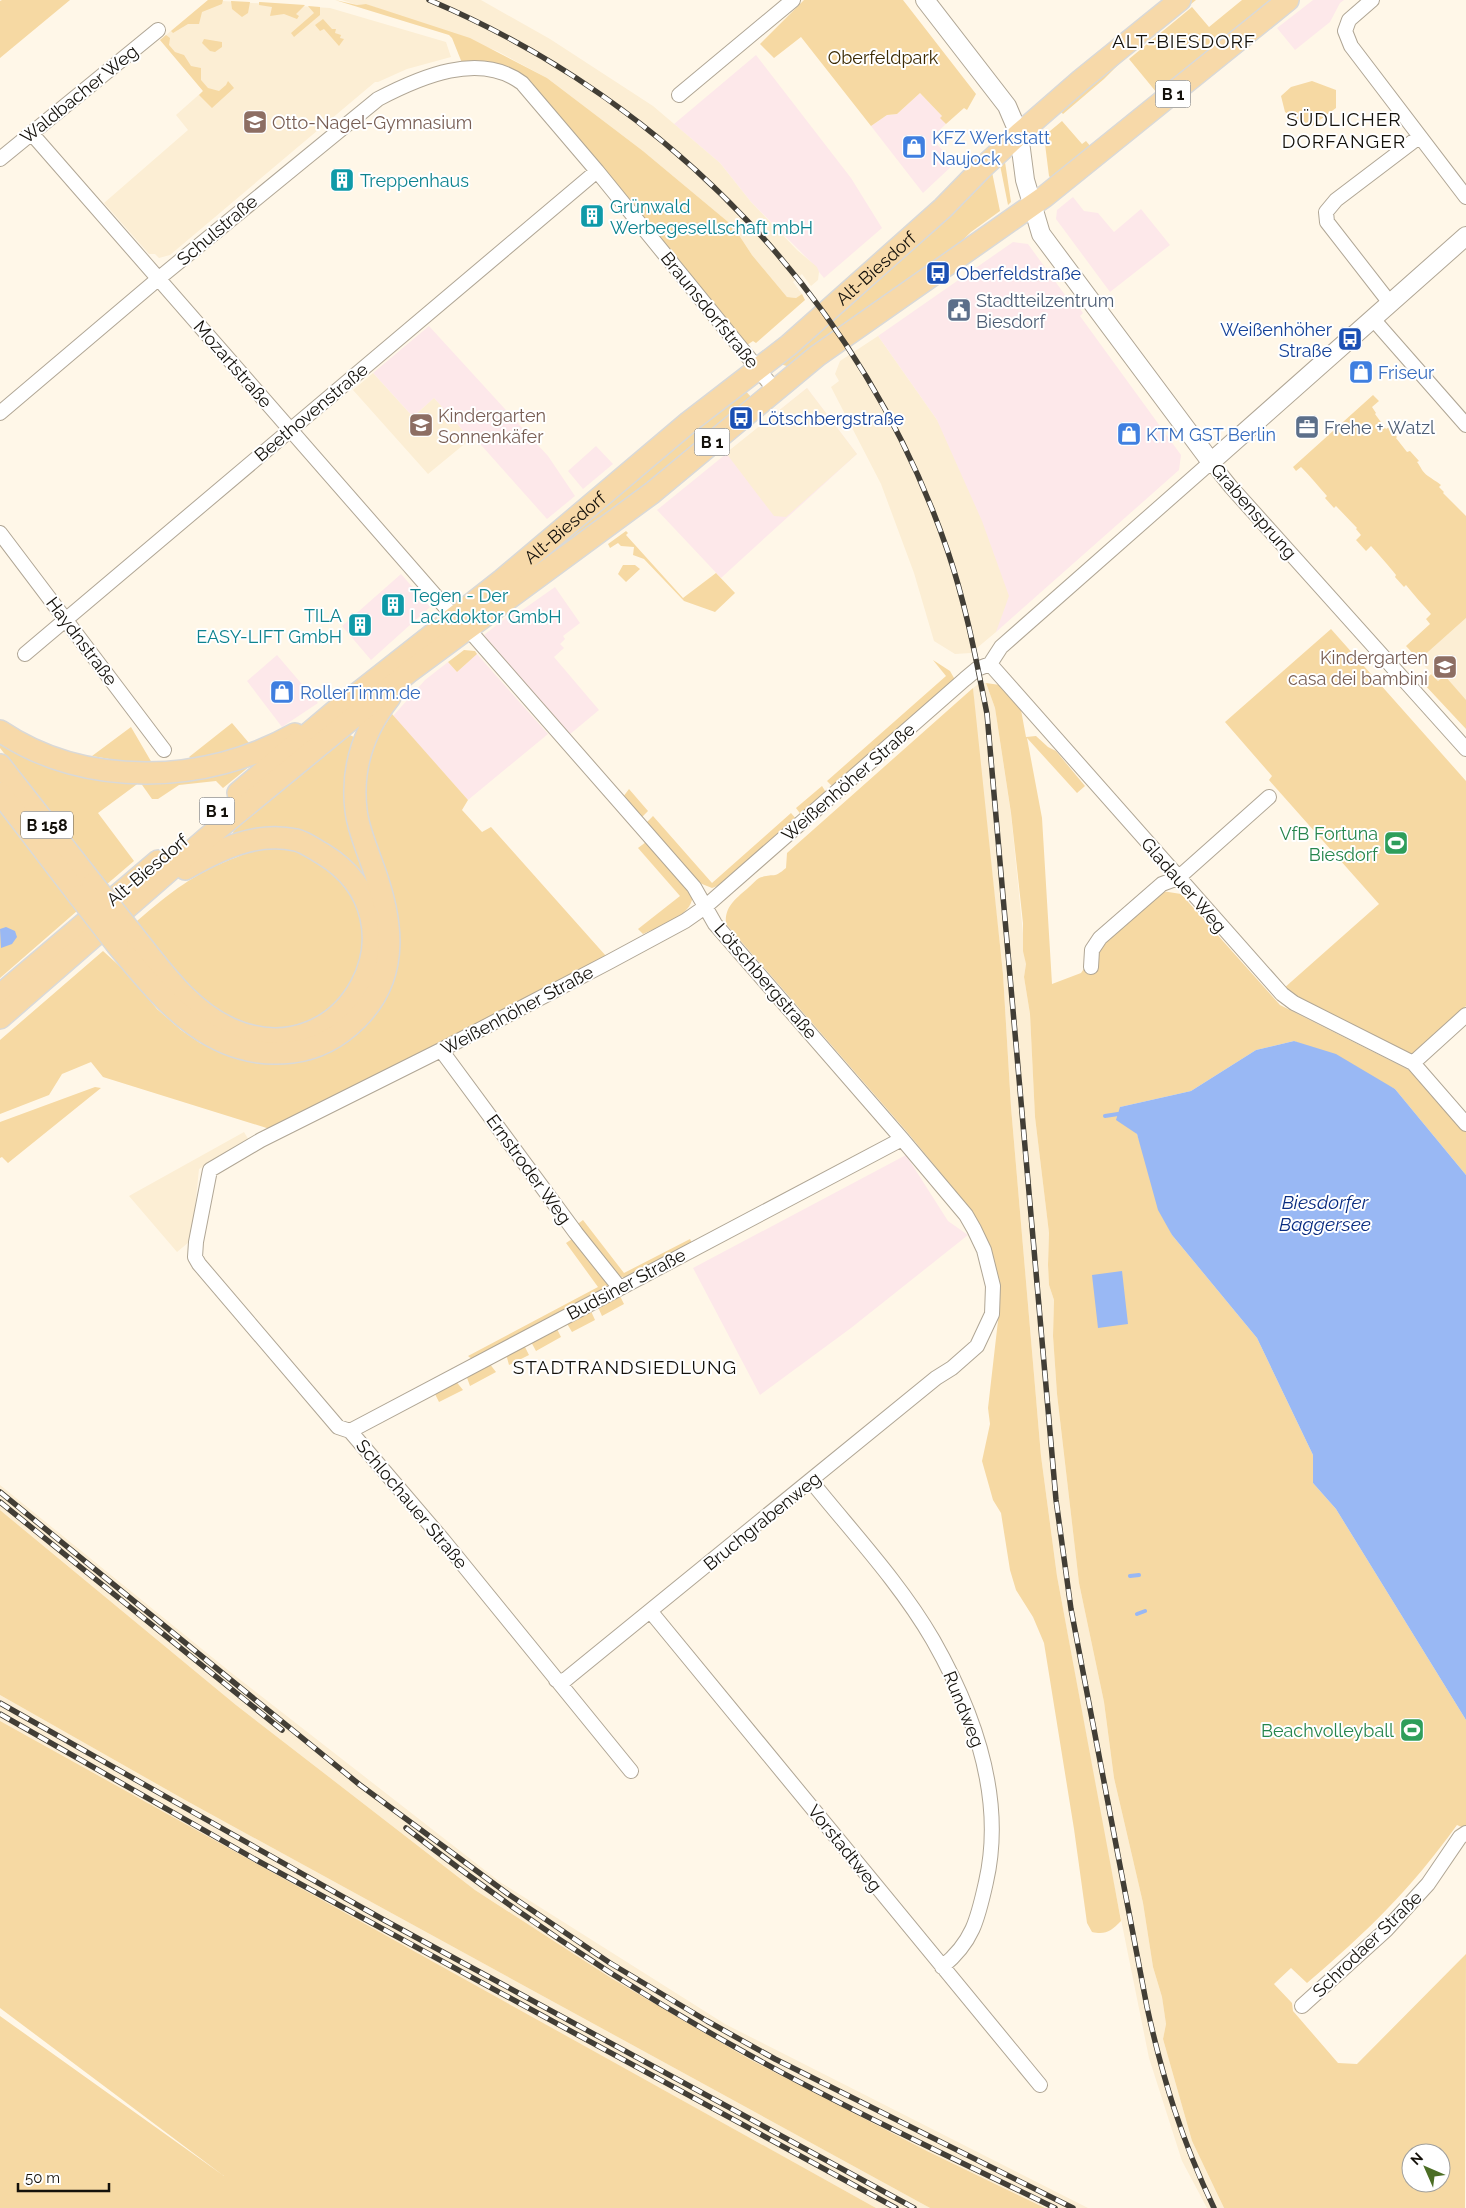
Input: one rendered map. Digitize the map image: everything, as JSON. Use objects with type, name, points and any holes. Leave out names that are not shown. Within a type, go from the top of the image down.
[{"type":"main road","name":"Alt-Biesdorf","points":[[146,891],[208,837],[410,671],[461,623],[502,580],[689,422],[788,345],[944,208],[982,168],[1081,80],[1180,0]]},
{"type":"main road","name":"Alt-Biesdorf","points":[[0,996],[334,712],[652,492],[818,356],[1031,206],[1103,151],[1288,0]]},
{"type":"main road","points":[[124,939],[157,993],[207,1035],[231,1046],[277,1054],[304,1051],[326,1042],[348,1028],[368,1008],[380,986],[389,945],[390,925],[386,907],[360,830],[356,810],[354,786],[359,756],[376,714],[410,671]]},
{"type":"main road","points":[[0,731],[30,748],[75,764],[115,771],[159,773],[200,768],[255,753],[279,743],[334,712]]},
{"type":"main road","name":"B 158","points":[[0,765],[86,890],[124,939]]},
{"type":"main road","name":"B 158","points":[[0,792],[86,890]]},
{"type":"main road","points":[[124,939],[195,1006],[231,1029],[250,1036],[266,1038],[294,1036],[322,1026],[345,1008],[363,983],[369,970],[372,955],[372,928],[362,894],[344,869],[330,858],[297,840],[259,838],[220,849],[146,891]]},
{"type":"main road","name":"B 1","points":[[0,1018],[146,891]]},
{"type":"street","points":[[679,95],[793,0]]},
{"type":"street","points":[[925,0],[1007,106],[1020,134],[1024,180],[1031,206]]},
{"type":"street","points":[[1372,0],[1350,20],[1345,32],[1351,46],[1466,197]]},
{"type":"street","name":"Waldbacher Weg","points":[[0,159],[158,30]]},
{"type":"street","name":"Braunsdorfstraße","points":[[449,72],[469,68],[484,68],[500,71],[522,83],[597,171],[775,390]]},
{"type":"street","name":"Schulstraße","points":[[0,413],[158,279],[378,99],[413,82],[449,72]]},
{"type":"street","name":"Mozartstraße","points":[[32,134],[461,623]]},
{"type":"street","points":[[1390,303],[1327,222],[1326,212],[1336,200],[1419,137]]},
{"type":"street","name":"Beethovenstraße","points":[[25,654],[597,171]]},
{"type":"street","name":"Grabensprung","points":[[1031,206],[1041,234],[1231,487],[1466,749]]},
{"type":"street","name":"Weißenhöher Straße","points":[[196,1242],[210,1170],[261,1140],[441,1050],[676,926],[705,907],[965,679],[977,670],[990,664],[1001,647],[1016,633],[1466,236]]},
{"type":"street","points":[[1373,319],[1466,425]]},
{"type":"street","name":"Haydnstraße","points":[[0,533],[164,750]]},
{"type":"street","name":"Lötschbergstraße","points":[[461,623],[694,887],[715,924],[966,1215],[984,1250],[993,1286],[992,1314],[977,1346],[967,1356]]},
{"type":"street","name":"Gladauer Weg","points":[[990,664],[1282,994],[1294,1003],[1413,1062]]},
{"type":"street","points":[[1091,967],[1092,950],[1100,938],[1162,884],[1178,878],[1269,797]]},
{"type":"street","points":[[1466,1014],[1413,1062],[1466,1124]]},
{"type":"street","name":"Ernstroder Weg","points":[[441,1050],[576,1233],[619,1287]]},
{"type":"street","name":"Budsiner Straße","points":[[350,1430],[902,1139]]},
{"type":"street","name":"Schlochauer Straße","points":[[196,1242],[195,1257],[199,1264],[338,1427],[350,1430],[443,1540],[632,1771]]},
{"type":"street","name":"Bruchgrabenweg","points":[[556,1680],[564,1681],[936,1378],[967,1356]]},
{"type":"street","name":"Rundweg","points":[[811,1481],[901,1593],[933,1639],[960,1695],[982,1754],[993,1825],[990,1866],[979,1911],[965,1946],[942,1967]]},
{"type":"street","name":"Vorstadtweg","points":[[651,1612],[1040,2085]]},
{"type":"street","name":"Schrodaer Straße","points":[[1302,2006],[1386,1930],[1428,1884],[1460,1837],[1466,1833]]},
{"type":"shaded area","name":"Otto-Nagel-Gymnasium","points":[[208,0],[330,8],[446,42],[451,57],[407,69],[375,82],[170,255],[159,258],[155,254],[149,254],[104,203],[188,130],[176,115],[203,91],[160,40]]},
{"type":"shaded area","points":[[342,0],[481,0],[550,39],[653,106],[720,163],[751,202],[797,250],[817,267],[819,272],[818,280],[811,286],[802,274],[793,282],[802,294],[796,298],[787,297],[752,255],[733,226],[643,151],[547,78],[497,51],[366,4],[357,5]]},
{"type":"shaded area","points":[[1313,0],[1344,0],[1340,3],[1330,22],[1295,50],[1277,28]]},
{"type":"shaded area","points":[[756,55],[851,178],[882,228],[824,278],[810,261],[751,202],[720,163],[674,124]]},
{"type":"shaded area","name":"KFZ Werkstatt Naujock","points":[[920,93],[942,116],[941,118],[946,124],[931,138],[955,163],[923,193],[871,126],[887,115],[897,114]]},
{"type":"shaded area","points":[[1073,197],[1084,211],[1098,213],[1114,232],[1141,209],[1170,245],[1110,292],[1056,219],[1057,210]]},
{"type":"shaded area","points":[[1013,242],[1028,244],[1068,299],[1071,297],[1083,313],[1080,316],[1181,455],[1179,470],[996,632],[937,420],[878,336]]},
{"type":"shaded area","points":[[429,326],[548,456],[575,496],[547,519],[474,437],[465,433],[434,398],[413,417],[373,373]]},
{"type":"shaded area","points":[[878,336],[937,420],[982,521],[1009,596],[996,632],[971,653],[955,654],[934,641],[914,573],[881,484],[831,387],[839,381],[835,374],[840,361]]},
{"type":"shaded area","name":"Kindergarten Sonnenkäfer","points":[[373,373],[413,417],[434,398],[465,433],[473,437],[428,474],[353,390]]},
{"type":"shaded area","points":[[807,388],[857,454],[721,578],[657,510]]},
{"type":"shaded area","points":[[807,388],[857,454],[786,517],[774,516],[726,453]]},
{"type":"shaded area","points":[[596,446],[613,464],[583,489],[568,471]]},
{"type":"shaded area","points":[[401,574],[430,607],[371,660],[342,626]]},
{"type":"shaded area","points":[[555,587],[580,623],[563,636],[565,639],[560,644],[564,648],[554,657],[599,710],[569,735],[484,635],[516,610],[518,613]]},
{"type":"shaded area","name":"Kindergarten casa dei bambini","points":[[1466,618],[1466,713],[1419,660]]},
{"type":"shaded area","points":[[477,654],[548,734],[468,800],[393,716],[425,680],[448,662],[457,672]]},
{"type":"shaded area","name":"RollerTimm.de","points":[[277,655],[318,703],[282,727],[247,681]]},
{"type":"shaded area","points":[[980,683],[986,683],[995,708],[1011,814],[1026,964],[1024,977],[1030,1014],[1035,1117],[1049,1233],[1048,1265],[1049,1285],[1054,1300],[1053,1336],[1057,1394],[1079,1583],[1104,1702],[1114,1778],[1143,1903],[1153,1967],[1162,1997],[1166,2024],[1163,2039],[1192,2141],[1224,2208],[1207,2208],[1182,2161],[1149,2058],[1110,1865],[1057,1576],[1041,1456],[1011,1107],[1003,974],[976,727],[973,688]]},
{"type":"shaded area","points":[[244,1132],[250,1142],[199,1169],[193,1228],[189,1242],[177,1252],[129,1196]]},
{"type":"shaded area","points":[[906,1155],[948,1221],[968,1235],[851,1328],[760,1395],[693,1268]]},
{"type":"shaded area","points":[[0,1485],[234,1675],[500,1882],[725,2024],[1088,2208],[1045,2208],[927,2151],[749,2060],[611,1978],[475,1890],[236,1705],[0,1510]]},
{"type":"shaded area","points":[[0,1695],[185,1800],[930,2208],[876,2208],[0,1722]]},
{"type":"green space","points":[[70,0],[0,58],[0,1]]},
{"type":"green space","points":[[208,0],[223,0],[222,4],[202,12],[199,24],[188,24],[173,33],[171,31]]},
{"type":"green space","points":[[335,0],[357,5],[366,4],[470,38],[547,78],[643,151],[733,226],[752,255],[787,297],[796,298],[802,294],[805,300],[756,343],[753,341],[747,345],[527,80],[491,63],[462,63],[449,35]]},
{"type":"green space","name":"Oberfeldpark","points":[[804,0],[903,0],[976,94],[967,110],[964,108],[946,124],[940,118],[942,116],[920,93],[897,114],[887,115],[871,126],[801,37],[774,58],[760,44]]},
{"type":"green space","points":[[1192,0],[1196,0],[1131,52],[1104,79],[1063,114],[1061,112],[1161,23]]},
{"type":"green space","points":[[1242,0],[1274,0],[1157,93],[1129,59],[1192,7],[1209,27]]},
{"type":"green space","points":[[231,1],[250,2],[248,13],[242,17],[232,9]]},
{"type":"green space","points":[[259,2],[305,5],[296,14],[299,16],[297,19],[284,14],[270,16],[272,7],[259,5]]},
{"type":"green space","points":[[308,6],[320,7],[320,15],[294,37],[291,33],[314,13]]},
{"type":"green space","points":[[323,19],[332,29],[336,29],[335,33],[341,35],[340,38],[344,39],[339,46],[324,29],[320,31],[315,25]]},
{"type":"green space","points":[[166,35],[170,38],[169,45],[175,52],[184,55],[191,66],[201,68],[201,80],[208,88],[219,91],[228,81],[234,88],[212,108],[199,95],[203,91],[160,40]]},
{"type":"green space","points":[[204,39],[222,42],[222,47],[215,52],[210,51],[202,43]]},
{"type":"green space","points":[[1312,81],[1336,90],[1336,108],[1309,128],[1285,112],[1281,96],[1291,87]]},
{"type":"green space","points":[[1062,121],[1082,144],[1086,141],[1091,147],[1053,181],[1049,176],[1044,136]]},
{"type":"green space","points":[[1005,162],[1011,202],[1008,205],[1000,165]]},
{"type":"green space","points":[[992,172],[1000,211],[971,232],[948,254],[790,367],[780,364]]},
{"type":"green space","points":[[742,387],[752,398],[655,479],[392,671]]},
{"type":"green space","points":[[1373,395],[1379,401],[1372,407],[1386,429],[1389,427],[1407,452],[1410,451],[1419,461],[1417,462],[1424,473],[1441,485],[1439,487],[1443,493],[1466,516],[1466,618],[1419,660],[1406,646],[1430,624],[1426,619],[1431,614],[1406,585],[1404,587],[1395,577],[1396,575],[1371,546],[1366,551],[1356,540],[1361,535],[1357,528],[1336,506],[1334,508],[1325,498],[1327,496],[1304,470],[1301,467],[1296,471],[1293,467]]},
{"type":"green space","points":[[626,531],[628,533],[626,535],[683,598],[716,573],[735,593],[715,612],[684,601],[644,559],[633,555],[634,547],[621,546],[618,543],[610,548],[608,544]]},
{"type":"green space","points":[[623,565],[635,565],[640,569],[626,582],[618,574]]},
{"type":"green space","name":"VfB Fortuna Biesdorf","points":[[1331,629],[1466,781],[1466,1006],[1411,1055],[1283,989],[1379,904],[1269,780],[1272,776],[1225,722]]},
{"type":"green space","points":[[464,650],[475,651],[477,654],[457,672],[448,662]]},
{"type":"green space","points":[[933,660],[950,671],[954,678],[953,683],[834,788],[827,781],[946,676]]},
{"type":"green space","points":[[1431,674],[1438,681],[1445,676],[1466,700],[1466,729],[1423,683]]},
{"type":"green space","points":[[986,683],[1000,685],[1021,710],[1026,737],[1036,736],[1048,747],[1056,751],[1085,786],[1077,793],[1027,738],[1042,818],[1052,984],[1081,973],[1098,948],[1162,891],[1181,894],[1280,1005],[1413,1072],[1466,1131],[1466,1175],[1395,1089],[1294,1041],[1256,1050],[1191,1091],[1120,1107],[1137,1134],[1172,1235],[1257,1338],[1313,1455],[1313,1483],[1336,1509],[1466,1720],[1466,1829],[1457,1825],[1422,1870],[1387,1909],[1307,1983],[1291,1968],[1274,1984],[1292,2003],[1293,2011],[1338,2063],[1357,2064],[1466,1954],[1465,2208],[1224,2208],[1192,2141],[1163,2039],[1166,2024],[1162,1997],[1153,1967],[1143,1903],[1114,1778],[1104,1702],[1079,1583],[1057,1394],[1053,1336],[1054,1300],[1049,1285],[1048,1265],[1049,1233],[1035,1117],[1030,1014],[1024,977],[1026,964],[1023,951],[1023,923],[1011,813],[995,708]]},
{"type":"green space","points":[[973,688],[1003,974],[1011,1107],[1041,1456],[1057,1576],[1121,1921],[1111,1930],[1101,1933],[1092,1932],[1087,1923],[1044,1643],[1033,1617],[1016,1590],[1010,1570],[1001,1513],[993,1500],[982,1461],[990,1424],[988,1408],[999,1312],[980,1226],[972,1211],[907,1132],[726,924],[729,907],[736,899],[758,879],[776,875],[786,868],[787,853]]},
{"type":"green space","points":[[392,714],[468,800],[462,810],[482,832],[491,827],[606,956],[273,1130],[103,1077],[91,1062],[62,1074],[49,1095],[0,1114],[0,1040],[103,951],[125,971],[157,1009],[181,1030],[200,1043],[237,1059],[260,1064],[304,1061],[398,957],[400,940],[393,898],[366,823],[364,767],[381,731]]},
{"type":"green space","points":[[232,723],[249,743],[218,754],[191,759],[189,757]]},
{"type":"green space","points":[[131,727],[152,763],[121,761],[92,756]]},
{"type":"green space","points":[[350,735],[356,738],[371,887],[356,866],[340,852],[323,843],[234,837],[233,832],[236,828]]},
{"type":"green space","points":[[0,738],[78,773],[248,763],[250,766],[223,788],[216,781],[179,785],[158,799],[152,799],[140,782],[98,813],[134,861],[106,885],[0,748]]},
{"type":"green space","points":[[822,786],[827,794],[802,816],[796,808]]},
{"type":"green space","points":[[629,789],[648,811],[641,818],[623,797]]},
{"type":"green space","points":[[0,807],[77,911],[0,978]]},
{"type":"green space","points":[[791,813],[797,820],[720,885],[712,888],[697,882],[646,823],[653,816],[712,883]]},
{"type":"green space","points":[[646,842],[692,894],[692,901],[688,908],[675,919],[643,934],[638,929],[680,896],[638,848]]},
{"type":"green space","points":[[281,846],[312,856],[357,895],[368,944],[349,991],[313,1023],[276,1031],[235,1023],[192,994],[138,926],[137,921],[172,892],[208,870],[253,851]]},
{"type":"green space","points":[[95,1087],[101,1088],[8,1163],[2,1157],[0,1158],[0,1122]]},
{"type":"green space","points":[[583,1220],[624,1273],[690,1239],[693,1245],[627,1278],[617,1276],[575,1226]]},
{"type":"green space","points":[[575,1237],[609,1285],[608,1288],[473,1360],[468,1356],[598,1287],[566,1243]]},
{"type":"green space","points":[[619,1294],[624,1304],[602,1316],[597,1305]]},
{"type":"green space","points":[[590,1309],[595,1320],[572,1332],[566,1322]]},
{"type":"green space","points":[[556,1327],[561,1337],[536,1351],[530,1340]]},
{"type":"green space","points":[[524,1345],[529,1355],[509,1365],[506,1354]]},
{"type":"green space","points":[[489,1363],[496,1372],[470,1386],[466,1375]]},
{"type":"green space","points":[[455,1380],[463,1390],[439,1402],[434,1392]]},
{"type":"green space","points":[[0,1510],[236,1705],[475,1890],[611,1978],[749,2059],[927,2151],[1045,2208],[930,2208],[185,1800],[0,1695]]},
{"type":"green space","points":[[0,1721],[876,2208],[0,2208],[0,2016],[224,2176],[0,2008]]},
{"type":"water","points":[[6,927],[15,931],[17,937],[12,944],[1,948],[0,929]]},
{"type":"water","name":"Biesdorfer Baggersee","points":[[1294,1041],[1336,1054],[1395,1089],[1466,1175],[1466,1720],[1336,1509],[1313,1483],[1313,1455],[1257,1338],[1172,1235],[1158,1210],[1137,1134],[1116,1120],[1120,1107],[1191,1091],[1256,1050]]},
{"type":"water","points":[[1122,1271],[1128,1324],[1098,1328],[1092,1275]]},
{"type":"waterway","points":[[1105,1116],[1118,1114]]},
{"type":"waterway","points":[[1130,1576],[1139,1575]]},
{"type":"waterway","points":[[1137,1614],[1145,1611]]},
{"type":"railway","points":[[429,0],[517,43],[600,94],[677,154],[747,221],[810,295],[865,375],[911,461],[948,552],[975,653],[987,714],[1056,1500],[1071,1609],[1153,2034],[1174,2110],[1192,2159],[1214,2208]]},
{"type":"railway","points":[[0,1492],[360,1785],[508,1894],[610,1963],[775,2059],[1073,2208]]},
{"type":"railway","points":[[0,1502],[282,1730]]},
{"type":"railway","points":[[0,1703],[384,1920],[914,2208]]},
{"type":"railway","points":[[0,1714],[258,1861],[896,2208]]},
{"type":"railway","points":[[406,1828],[485,1888],[609,1972],[651,1998],[815,2090],[1055,2208]]},
{"type":"place","name":"Otto-Nagel-Gymnasium","points":[[255,122]]},
{"type":"place","name":"KFZ Werkstatt Naujock","points":[[914,147]]},
{"type":"place","name":"Treppenhaus","points":[[342,180]]},
{"type":"place","name":"Grünwald Werbegesellschaft mbH","points":[[592,216]]},
{"type":"place","name":"Oberfeldstraße","points":[[938,273]]},
{"type":"place","name":"Stadtteilzentrum Biesdorf","points":[[959,310]]},
{"type":"place","name":"Weißenhöher Straße","points":[[1350,339]]},
{"type":"place","name":"Friseur","points":[[1361,372]]},
{"type":"place","name":"Lötschbergstraße","points":[[741,418]]},
{"type":"place","name":"Kindergarten Sonnenkäfer","points":[[421,425]]},
{"type":"place","name":"Frehe + Watzl","points":[[1307,427]]},
{"type":"place","name":"KTM GST Berlin","points":[[1129,434]]},
{"type":"place","name":"Tegen - Der Lackdoktor GmbH","points":[[393,605]]},
{"type":"place","name":"TILA EASY-LIFT GmbH","points":[[360,625]]},
{"type":"place","name":"Kindergarten casa dei bambini","points":[[1445,667]]},
{"type":"place","name":"RollerTimm.de","points":[[282,692]]},
{"type":"place","name":"VfB Fortuna Biesdorf","points":[[1396,843]]},
{"type":"place","name":"Beachvolleyball","points":[[1412,1730]]},
{"type":"district","name":"ALT-BIESDORF","points":[[1184,41]]},
{"type":"district","name":"SÜDLICHER DORFANGER","points":[[1344,130]]},
{"type":"district","name":"STADTRANDSIEDLUNG","points":[[625,1367]]}]
